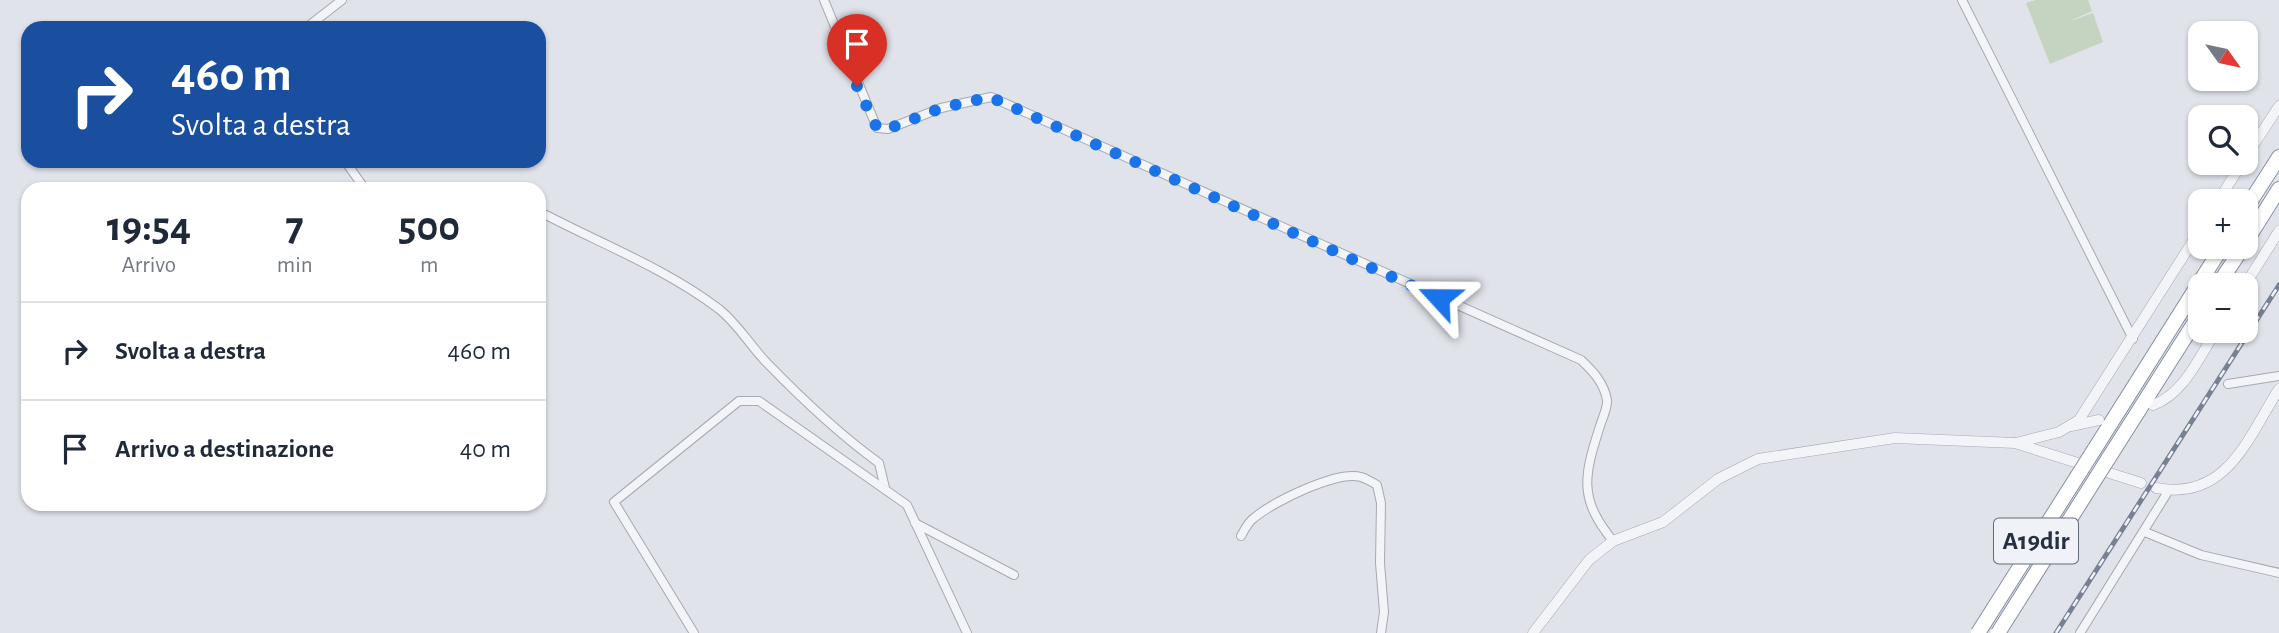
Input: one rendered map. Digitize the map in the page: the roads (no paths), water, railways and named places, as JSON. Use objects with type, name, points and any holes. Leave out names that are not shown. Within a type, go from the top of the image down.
[{"type":"highway","points":[[2258,190],[2279,157]]},
{"type":"highway","points":[[2258,223],[2279,189]]},
{"type":"highway","name":"A19dir","points":[[1978,633],[2214,259]]},
{"type":"highway","name":"A19dir","points":[[1998,633],[2188,333]]},
{"type":"street","points":[[315,21],[342,0]]},
{"type":"street","points":[[824,0],[877,128],[888,129],[941,108],[990,97],[1581,360],[1597,375],[1607,402],[1588,464],[1586,492],[1596,520],[1613,541]]},
{"type":"street","points":[[1962,0],[2133,339]]},
{"type":"street","points":[[2258,139],[2279,106]]},
{"type":"street","points":[[546,215],[611,244],[719,309],[741,329],[765,361],[799,395],[835,429],[879,463],[885,488]]},
{"type":"street","points":[[2253,273],[2279,231]]},
{"type":"street","points":[[2071,426],[2087,410],[2188,250]]},
{"type":"street","points":[[2153,405],[2170,397],[2181,385],[2208,343]]},
{"type":"street","points":[[2228,384],[2279,376]]},
{"type":"street","points":[[2157,488],[2189,490],[2219,477],[2279,389]]},
{"type":"street","points":[[694,633],[614,502],[739,401],[759,401],[907,505],[967,633]]},
{"type":"street","points":[[1533,633],[1588,560],[1613,541],[1663,522],[1718,479],[1758,459],[1895,438],[2015,443],[2041,439],[2071,426],[2099,420]]},
{"type":"street","points":[[2015,443],[2141,483]]},
{"type":"street","points":[[1241,536],[1251,520],[1276,502],[1312,488],[1339,479],[1360,477],[1377,485],[1381,503],[1380,563],[1384,612],[1381,633]]},
{"type":"street","points":[[2080,633],[2146,532],[2169,490]]},
{"type":"street","points":[[915,523],[1014,576]]},
{"type":"street","points":[[2146,532],[2201,555],[2279,573]]},
{"type":"railway","points":[[2056,633],[2279,285]]}]
